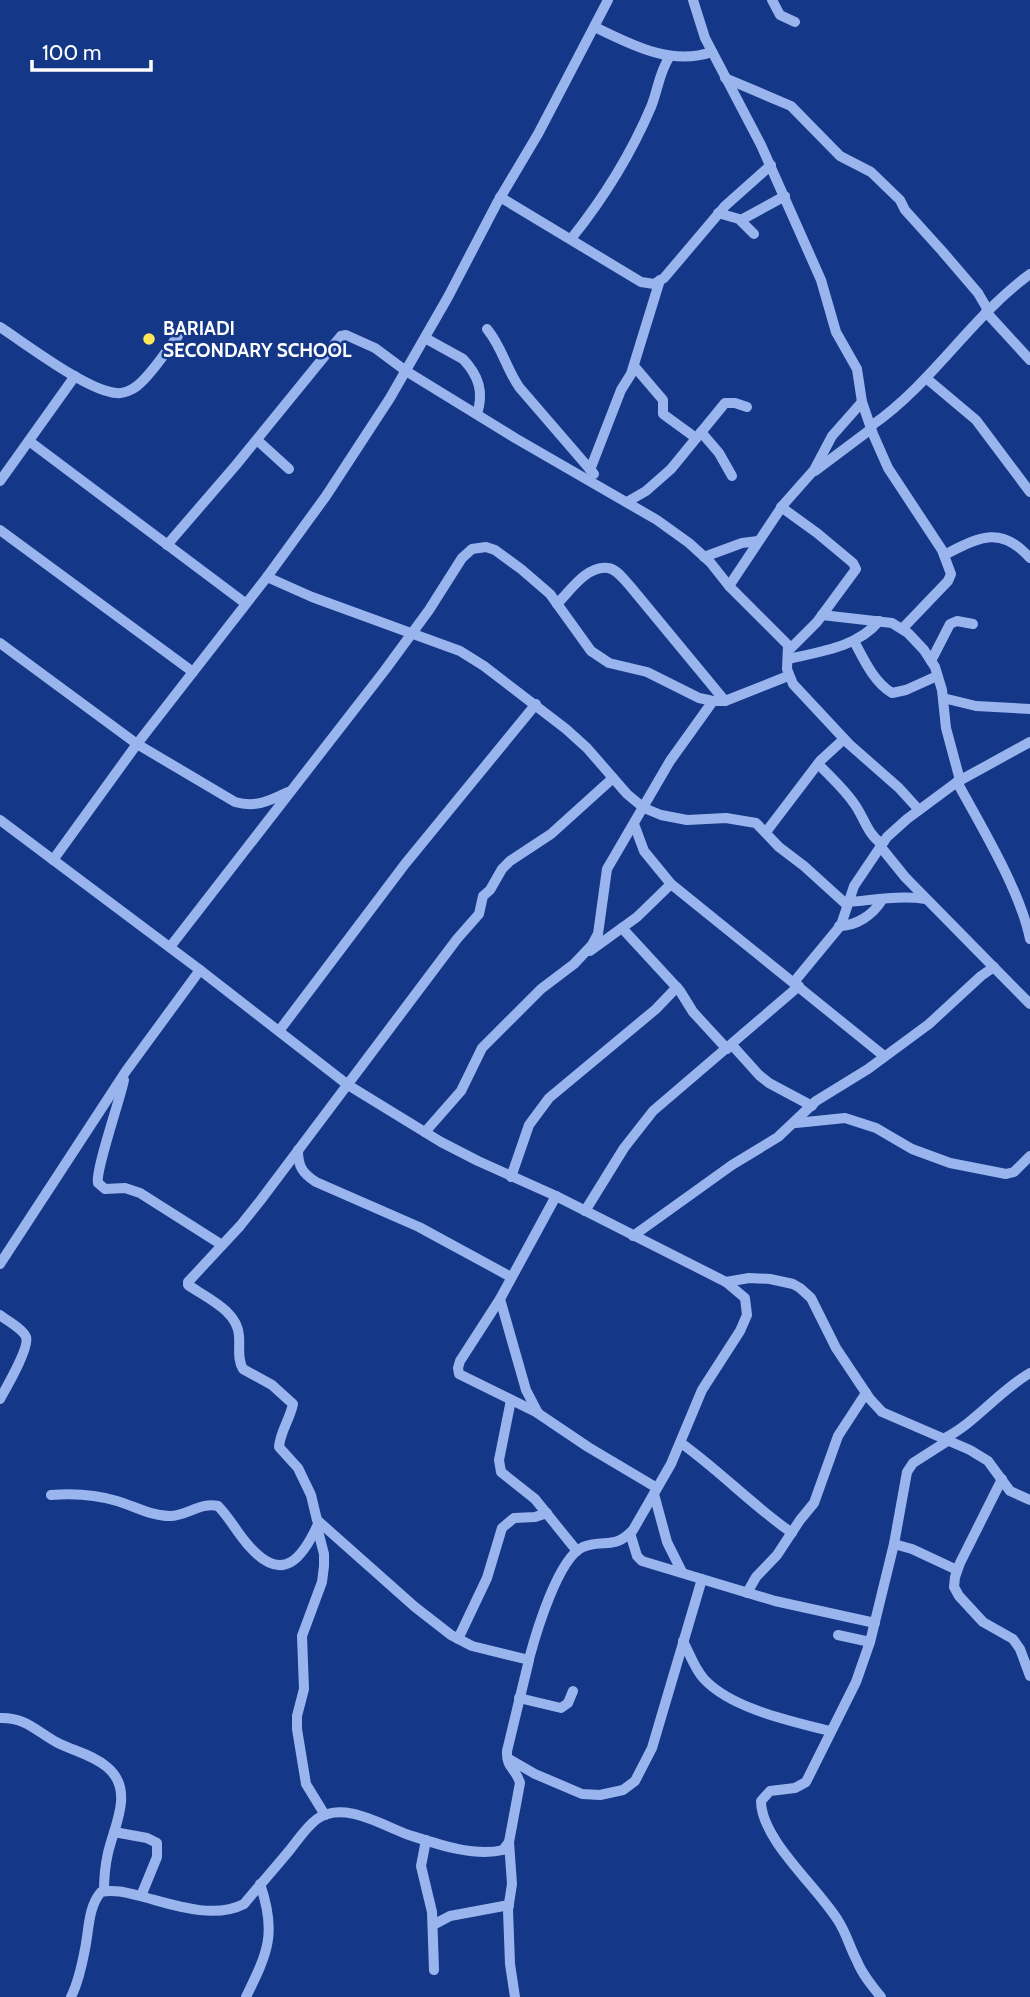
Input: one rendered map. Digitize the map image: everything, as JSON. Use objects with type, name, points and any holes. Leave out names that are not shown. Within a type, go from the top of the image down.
[{"type":"street","points":[[53,860],[137,744],[267,577],[326,496],[425,338],[500,197],[538,134],[596,27],[608,0]]},
{"type":"street","points":[[693,0],[712,52],[771,165],[821,280],[836,332],[857,369],[862,402],[888,468],[944,555],[951,574],[948,581],[902,629]]},
{"type":"street","points":[[772,0],[782,16],[796,22]]},
{"type":"street","points":[[596,27],[654,53],[689,57],[712,52]]},
{"type":"street","points":[[571,239],[605,192],[635,139],[652,105],[660,75],[670,56]]},
{"type":"street","points":[[725,78],[791,106],[840,156],[871,172],[900,200],[905,210],[978,293],[987,311],[1030,360]]},
{"type":"street","points":[[500,197],[641,282],[654,284],[660,281],[718,213],[771,165]]},
{"type":"street","points":[[741,220],[785,196]]},
{"type":"street","points":[[718,213],[741,220],[754,234]]},
{"type":"street","points":[[729,586],[781,507],[810,475],[899,405],[987,311],[1030,274]]},
{"type":"street","points":[[590,470],[634,366],[660,281]]},
{"type":"street","points":[[0,327],[75,376],[116,394],[136,386],[178,336]]},
{"type":"street","points":[[487,328],[499,344],[511,375],[519,387],[604,489]]},
{"type":"street","points":[[167,545],[343,334],[375,348],[406,371],[556,463],[657,520],[704,557],[729,586],[786,641],[788,676],[807,700],[919,810]]},
{"type":"street","points":[[425,338],[463,359],[475,374],[481,394],[477,414]]},
{"type":"street","points":[[634,366],[663,400],[663,414],[698,435],[719,453],[732,476]]},
{"type":"street","points":[[0,481],[75,376]]},
{"type":"street","points":[[926,378],[976,420],[1030,492]]},
{"type":"street","points":[[625,384],[648,383]]},
{"type":"street","points":[[810,475],[832,436],[862,402]]},
{"type":"street","points":[[626,502],[646,491],[671,469],[725,403],[747,407]]},
{"type":"street","points":[[257,440],[289,469]]},
{"type":"street","points":[[29,441],[245,603]]},
{"type":"street","points":[[781,507],[817,533],[856,567],[822,615],[788,655]]},
{"type":"street","points":[[0,530],[193,672]]},
{"type":"street","points":[[944,555],[974,540],[996,537],[1011,542],[1030,558]]},
{"type":"street","points":[[704,557],[742,543],[758,541]]},
{"type":"street","points":[[170,947],[412,632],[462,558],[472,549],[478,547],[495,550],[521,569],[557,604],[591,651],[609,663],[647,672],[699,698],[713,701],[725,701],[788,676]]},
{"type":"street","points":[[557,604],[589,573],[600,569],[613,570],[630,586],[725,701]]},
{"type":"street","points":[[267,577],[312,597],[460,651],[536,704],[587,748],[627,794],[644,808],[687,821],[726,818],[756,823],[779,847],[847,903]]},
{"type":"street","points":[[822,615],[892,623],[924,650],[937,676],[943,698],[946,728],[959,781],[1008,880],[1030,934]]},
{"type":"street","points":[[788,655],[816,653],[855,641],[871,631],[879,621]]},
{"type":"street","points":[[931,661],[950,624],[957,621],[973,624]]},
{"type":"street","points":[[855,641],[882,687],[892,693],[899,693],[937,676]]},
{"type":"street","points":[[0,643],[137,744],[235,802],[249,806],[289,792]]},
{"type":"street","points":[[943,698],[976,706],[1030,709]]},
{"type":"street","points":[[574,964],[592,945],[598,934],[607,869],[689,732],[713,701]]},
{"type":"street","points":[[279,1031],[405,864],[536,704]]},
{"type":"street","points":[[766,832],[818,764],[844,739]]},
{"type":"street","points":[[585,1211],[624,1148],[653,1111],[729,1047],[796,984],[839,926],[854,886],[881,845],[919,810],[959,781],[1030,742]]},
{"type":"street","points":[[818,764],[846,793],[860,812],[871,836],[905,877],[1030,1004]]},
{"type":"street","points":[[325,1815],[306,1784],[297,1729],[303,1689],[302,1636],[322,1582],[324,1554],[311,1495],[298,1468],[279,1447],[293,1404],[272,1385],[243,1369],[239,1357],[237,1325],[231,1316],[188,1283],[193,1274],[240,1226],[473,922],[479,914],[483,896],[490,890],[502,869],[551,834],[613,778]]},
{"type":"street","points":[[0,820],[348,1085],[425,1132],[511,1177],[556,1196],[726,1282],[745,1298],[747,1315],[740,1331],[702,1390],[681,1443],[630,1533],[615,1544],[596,1544],[571,1556],[552,1591],[528,1659],[530,1665],[519,1698],[507,1758],[508,1766],[519,1777],[520,1783],[509,1842],[512,1884],[509,1905],[510,1964],[515,1997]]},
{"type":"street","points":[[634,824],[644,851],[671,884],[884,1056]]},
{"type":"street","points":[[425,1132],[460,1091],[482,1048],[541,989],[637,917],[671,884]]},
{"type":"street","points":[[847,903],[898,897],[926,899]]},
{"type":"street","points":[[839,926],[862,920],[882,900]]},
{"type":"street","points":[[622,928],[677,987],[692,1012],[769,1083],[811,1107]]},
{"type":"street","points":[[633,1236],[732,1165],[778,1137],[811,1107],[929,1024],[981,976],[994,968]]},
{"type":"street","points":[[0,1264],[126,1071],[200,970]]},
{"type":"street","points":[[511,1177],[529,1125],[549,1098],[656,1009],[677,987]]},
{"type":"street","points":[[126,1071],[98,1171],[98,1183],[105,1189],[125,1188],[140,1193],[222,1245]]},
{"type":"street","points":[[796,1123],[845,1118],[876,1128],[912,1149],[950,1163],[1006,1174],[1014,1172],[1030,1157]]},
{"type":"street","points":[[298,1150],[298,1162],[303,1174],[316,1182],[419,1227],[511,1277]]},
{"type":"street","points":[[556,1196],[500,1299],[460,1361],[459,1374],[538,1413],[655,1491],[667,1542],[682,1572]]},
{"type":"street","points":[[726,1282],[749,1278],[770,1279],[800,1288],[811,1298],[836,1348],[882,1412],[947,1439],[988,1461],[1010,1491],[1030,1500]]},
{"type":"street","points":[[500,1299],[526,1390],[538,1413]]},
{"type":"street","points":[[0,1315],[24,1335],[26,1340],[0,1399]]},
{"type":"street","points":[[881,1997],[857,1962],[850,1941],[838,1920],[792,1864],[761,1811],[761,1801],[770,1791],[800,1786],[806,1782],[856,1682],[875,1623],[894,1544],[907,1472],[913,1463],[960,1431],[1013,1383],[1030,1373]]},
{"type":"street","points":[[747,1593],[756,1577],[778,1555],[819,1495],[838,1436],[866,1393]]},
{"type":"street","points":[[512,1400],[499,1460],[501,1472],[535,1499],[577,1551]]},
{"type":"street","points":[[681,1443],[715,1469],[762,1512],[792,1533]]},
{"type":"street","points":[[1002,1479],[957,1570],[954,1587],[965,1604],[983,1622],[1013,1639],[1020,1649],[1030,1676]]},
{"type":"street","points":[[51,1495],[91,1494],[156,1515],[168,1516],[176,1516],[198,1507],[218,1506],[250,1547],[279,1567],[297,1557],[318,1525]]},
{"type":"street","points":[[458,1639],[487,1578],[502,1528],[514,1518],[535,1517],[547,1513]]},
{"type":"street","points":[[318,1525],[415,1607],[458,1639],[492,1652],[528,1659]]},
{"type":"street","points":[[630,1533],[636,1556],[642,1560],[747,1593],[875,1623]]},
{"type":"street","points":[[894,1544],[912,1549],[957,1570]]},
{"type":"street","points":[[507,1758],[515,1765],[582,1794],[600,1795],[622,1790],[635,1781],[652,1748],[702,1579]]},
{"type":"street","points":[[838,1635],[870,1642]]},
{"type":"street","points":[[683,1641],[695,1667],[705,1680],[730,1698],[740,1704],[830,1731]]},
{"type":"street","points":[[519,1698],[561,1709],[568,1703],[573,1691]]},
{"type":"street","points":[[0,1718],[18,1718],[60,1744],[107,1767],[115,1776],[121,1790],[120,1812],[108,1852],[104,1891],[94,1904],[85,1952],[71,1997]]},
{"type":"street","points":[[104,1891],[122,1892],[191,1908],[220,1910],[244,1905],[318,1818],[342,1812],[360,1815],[445,1845],[493,1853],[503,1850],[509,1842]]},
{"type":"street","points":[[114,1832],[147,1838],[157,1843],[159,1851],[141,1896]]},
{"type":"street","points":[[426,1840],[421,1866],[432,1912],[434,1970]]},
{"type":"street","points":[[246,1997],[267,1947],[270,1916],[260,1884]]},
{"type":"street","points":[[433,1925],[450,1916],[509,1905]]},
{"type":"place","name":"BARIADI SECONDARY SCHOOL","points":[[149,339]]}]
